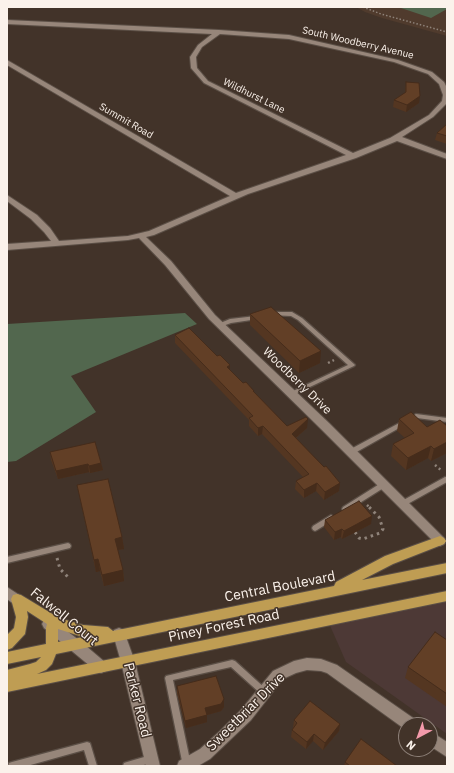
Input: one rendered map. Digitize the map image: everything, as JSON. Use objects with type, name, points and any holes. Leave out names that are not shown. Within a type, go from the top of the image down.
[{"type":"main road","points":[[330,592],[389,560],[440,541]]},
{"type":"main road","name":"Central Boulevard","points":[[120,634],[447,568]]},
{"type":"main road","points":[[12,596],[55,622],[83,631],[120,634]]},
{"type":"main road","points":[[7,644],[20,630],[22,617],[12,596]]},
{"type":"main road","name":"Piney Forest Road","points":[[7,686],[101,668],[447,596]]},
{"type":"main road","points":[[7,676],[25,672],[41,666],[47,660],[52,648],[52,628]]},
{"type":"main road","points":[[7,658],[120,634]]},
{"type":"street","name":"South Woodberry Avenue","points":[[7,22],[270,35],[311,41],[402,62],[430,73],[442,83],[446,95],[445,101],[430,116],[397,138],[353,156],[236,196],[151,233],[128,238],[7,247]]},
{"type":"street","name":"Wildhurst Lane","points":[[219,32],[200,46],[193,57],[194,68],[206,82],[353,156]]},
{"type":"street","name":"Summit Road","points":[[7,62],[236,196]]},
{"type":"street","points":[[397,138],[447,157]]},
{"type":"street","points":[[7,197],[34,217],[47,230],[56,244]]},
{"type":"street","name":"Woodberry Drive","points":[[142,236],[168,263],[193,296],[220,325],[292,394],[440,541]]},
{"type":"street","name":"Falwell Court","points":[[12,596],[74,644],[101,668]]},
{"type":"street","name":"Parker Road","points":[[120,634],[152,762]]},
{"type":"street","name":"Sweetbriar Drive","points":[[185,766],[205,754],[225,736],[246,715],[278,675],[294,667],[307,664],[321,665],[332,669],[401,717]]},
{"type":"street","points":[[438,744],[447,750]]},
{"type":"lane","points":[[267,316],[292,314],[300,319],[352,365],[292,394]]},
{"type":"lane","points":[[220,325],[230,321],[248,320],[261,317]]},
{"type":"lane","points":[[351,452],[416,416],[447,420]]},
{"type":"lane","points":[[402,504],[447,479]]},
{"type":"lane","points":[[341,511],[383,485]]},
{"type":"lane","points":[[315,528],[335,516]]},
{"type":"lane","points":[[7,560],[68,546]]},
{"type":"lane","points":[[185,766],[169,678],[232,663],[264,692]]},
{"type":"lane","points":[[12,766],[88,746],[93,766]]},
{"type":"lane","points":[[127,766],[152,762]]},
{"type":"path","points":[[363,7],[381,14],[447,32]]},
{"type":"path","points":[[355,532],[359,538],[363,539],[380,533],[383,529],[381,521],[375,515]]},
{"type":"path","points":[[54,549],[60,569],[70,579]]},
{"type":"shaded area","points":[[356,7],[447,7],[447,36],[382,18]]},
{"type":"shaded area","points":[[447,596],[447,734],[438,728],[438,717],[423,717],[346,662],[328,621]]},
{"type":"green space","points":[[398,7],[447,7],[447,9],[431,18]]},
{"type":"green space","points":[[185,313],[197,324],[71,376],[96,412],[16,461],[7,462],[7,324]]},
{"type":"building","points":[[406,82],[419,83],[420,96],[407,105],[394,100],[406,92]]},
{"type":"building","points":[[447,124],[447,136],[437,133]]},
{"type":"building","points":[[271,307],[321,351],[300,361],[250,314]]},
{"type":"building","points":[[189,328],[217,356],[220,355],[230,365],[227,367],[243,383],[246,382],[287,426],[306,417],[308,419],[292,434],[324,467],[326,466],[340,483],[325,492],[317,483],[304,490],[296,481],[309,474],[263,426],[258,428],[249,418],[253,416],[175,335]]},
{"type":"building","points":[[411,412],[427,427],[440,420],[447,426],[447,442],[434,449],[431,446],[408,458],[393,444],[414,433],[399,419]]},
{"type":"building","points":[[95,442],[101,463],[89,466],[88,464],[56,471],[50,452]]},
{"type":"building","points":[[108,479],[122,537],[115,539],[123,570],[102,575],[98,559],[94,560],[77,485]]},
{"type":"building","points":[[359,501],[372,516],[344,531],[342,529],[335,532],[325,520]]},
{"type":"building","points":[[435,632],[447,640],[447,694],[408,667]]},
{"type":"building","points":[[216,676],[224,699],[221,704],[205,708],[207,715],[185,721],[177,686]]},
{"type":"building","points":[[310,701],[340,724],[325,743],[314,734],[307,742],[292,730],[297,723],[294,720]]},
{"type":"building","points":[[361,739],[397,766],[350,766],[345,762]]}]
